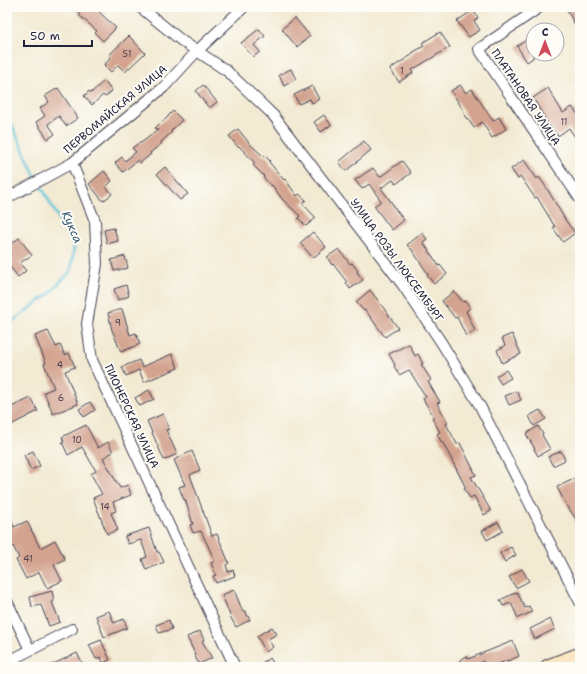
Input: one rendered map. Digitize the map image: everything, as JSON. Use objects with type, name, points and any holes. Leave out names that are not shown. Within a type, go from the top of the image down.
[{"type":"street","name":"УЛИЦА РОЗЫ ЛЮКСЕМБУРГ","points":[[140,7],[182,41],[227,70],[273,115],[402,284],[441,342],[480,406],[580,602]]},
{"type":"street","name":"ПЕРВОМАЙСКАЯ УЛИЦА","points":[[7,198],[72,162],[164,87],[197,51],[244,7]]},
{"type":"street","name":"ПЛАТАНОВАЯ УЛИЦА","points":[[540,7],[480,49],[580,199]]},
{"type":"street","name":"ПИОНЕРСКАЯ УЛИЦА","points":[[72,162],[95,221],[97,264],[87,324],[92,360],[235,667]]},
{"type":"street","points":[[7,601],[30,650]]},
{"type":"street","points":[[7,662],[72,629]]},
{"type":"street","points":[[548,667],[580,655]]},
{"type":"building","points":[[73,7],[94,7],[116,28],[103,41],[95,33],[97,31],[79,15],[80,14]]},
{"type":"building","points":[[573,7],[580,7],[580,34],[567,10]]},
{"type":"building","points":[[473,10],[478,18],[474,21],[480,30],[469,37],[457,21]]},
{"type":"building","points":[[295,18],[310,36],[297,47],[282,29]]},
{"type":"building","points":[[259,29],[265,36],[254,45],[260,52],[253,57],[241,43]]},
{"type":"building","points":[[440,32],[450,47],[412,70],[413,73],[399,82],[390,69],[424,46],[422,43]]},
{"type":"building","points":[[129,36],[145,53],[125,72],[118,65],[111,72],[104,65],[111,58],[109,55]]},
{"type":"building","points":[[525,41],[525,59],[517,46]]},
{"type":"building","points":[[291,69],[296,79],[284,86],[279,75]]},
{"type":"building","points":[[104,81],[112,91],[105,97],[103,95],[92,105],[84,96],[89,91],[91,93]]},
{"type":"building","points":[[203,85],[217,102],[209,108],[196,91]]},
{"type":"building","points":[[460,85],[466,93],[472,89],[493,121],[499,117],[506,129],[492,138],[482,122],[474,128],[451,91]]},
{"type":"building","points":[[312,86],[319,99],[312,103],[310,99],[299,104],[294,95]]},
{"type":"building","points":[[58,88],[78,118],[66,126],[59,116],[48,124],[55,134],[48,139],[36,122],[45,116],[40,108],[49,102],[45,96]]},
{"type":"building","points":[[548,88],[563,113],[572,107],[580,117],[580,145],[569,128],[558,136],[549,125],[533,98]]},
{"type":"building","points":[[173,111],[182,120],[161,142],[162,143],[150,153],[151,154],[140,163],[138,160],[123,172],[115,163],[122,157],[125,161],[136,152],[132,148],[158,130],[155,128]]},
{"type":"building","points":[[324,115],[331,125],[321,132],[314,122]]},
{"type":"building","points":[[238,129],[250,144],[270,161],[269,162],[284,180],[285,179],[297,196],[299,194],[306,200],[302,203],[316,218],[306,226],[298,218],[300,216],[282,199],[272,185],[271,186],[253,165],[255,163],[229,136]]},
{"type":"building","points":[[364,141],[371,150],[346,171],[339,162]]},
{"type":"building","points":[[524,160],[537,179],[539,177],[546,187],[566,221],[575,233],[563,242],[553,228],[555,227],[537,197],[535,198],[521,177],[518,179],[511,169]]},
{"type":"building","points":[[402,161],[411,173],[396,184],[393,180],[381,188],[404,220],[392,230],[374,206],[381,201],[369,184],[362,189],[355,180],[373,168],[380,177]]},
{"type":"building","points":[[165,167],[188,194],[180,200],[157,174]]},
{"type":"building","points":[[104,171],[112,181],[106,187],[112,194],[103,201],[89,184]]},
{"type":"building","points":[[114,228],[118,241],[107,244],[104,230]]},
{"type":"building","points":[[313,232],[326,247],[313,258],[300,243]]},
{"type":"building","points":[[422,233],[427,239],[423,242],[439,266],[440,265],[447,274],[434,284],[412,250],[407,245]]},
{"type":"building","points":[[19,238],[32,255],[20,263],[26,271],[18,277],[7,263],[7,258],[11,255],[7,250],[7,247]]},
{"type":"building","points":[[339,249],[350,264],[352,263],[363,280],[350,289],[346,283],[347,282],[327,257]]},
{"type":"building","points":[[125,256],[128,268],[114,271],[111,260]]},
{"type":"building","points":[[126,285],[129,296],[118,300],[114,289]]},
{"type":"building","points":[[370,290],[398,328],[385,337],[365,310],[364,311],[356,302]]},
{"type":"building","points":[[454,291],[463,302],[466,301],[470,308],[466,311],[475,331],[466,336],[457,317],[455,318],[442,301]]},
{"type":"building","points":[[122,309],[130,335],[136,333],[140,344],[121,352],[112,330],[108,313]]},
{"type":"building","points":[[48,331],[56,347],[60,345],[65,355],[69,353],[75,367],[65,371],[78,404],[53,414],[44,392],[54,388],[35,336]]},
{"type":"building","points":[[512,334],[521,354],[502,363],[497,350],[505,346],[502,338]]},
{"type":"building","points":[[409,344],[415,356],[418,354],[423,364],[421,364],[431,380],[428,382],[440,402],[437,403],[448,423],[446,424],[457,444],[460,443],[476,475],[471,477],[491,511],[484,515],[474,496],[470,498],[464,489],[466,488],[437,434],[440,432],[432,418],[434,417],[423,399],[426,397],[409,370],[399,375],[394,366],[395,365],[389,354]]},
{"type":"building","points":[[172,354],[178,368],[144,382],[139,370],[126,376],[122,367],[139,360],[142,367]]},
{"type":"building","points":[[506,370],[511,378],[501,384],[496,376]]},
{"type":"building","points":[[149,390],[154,399],[140,406],[135,398]]},
{"type":"building","points":[[517,391],[521,400],[509,405],[505,396]]},
{"type":"building","points":[[31,398],[38,411],[7,427],[7,409]]},
{"type":"building","points":[[90,402],[95,410],[84,417],[79,409]]},
{"type":"building","points":[[540,410],[546,419],[534,426],[529,416]]},
{"type":"building","points":[[163,414],[169,429],[166,430],[177,454],[164,460],[147,421]]},
{"type":"building","points":[[86,425],[98,448],[108,442],[113,452],[103,458],[120,488],[128,485],[131,495],[113,502],[116,511],[111,513],[118,530],[107,534],[93,498],[102,494],[91,474],[96,471],[82,447],[68,455],[62,442],[64,442],[62,437]]},
{"type":"building","points":[[538,426],[550,449],[538,456],[526,434]]},
{"type":"building","points":[[33,451],[40,466],[31,470],[24,455]]},
{"type":"building","points":[[192,451],[200,470],[190,475],[212,536],[217,534],[229,563],[226,565],[228,572],[233,570],[235,576],[216,583],[213,576],[216,575],[211,563],[215,561],[201,531],[193,533],[190,525],[193,524],[185,499],[184,500],[179,487],[185,485],[174,460]]},
{"type":"building","points":[[561,451],[565,460],[553,466],[548,457]]},
{"type":"building","points":[[580,476],[580,526],[557,487]]},
{"type":"building","points":[[7,513],[14,527],[27,521],[40,548],[55,540],[65,559],[54,565],[62,581],[47,588],[39,572],[26,579],[16,560],[19,558],[7,534]]},
{"type":"building","points":[[498,522],[503,531],[487,540],[482,531]]},
{"type":"building","points":[[149,528],[157,552],[159,552],[164,562],[146,570],[142,559],[147,557],[141,540],[128,544],[125,536]]},
{"type":"building","points":[[511,547],[516,555],[505,562],[500,553]]},
{"type":"building","points":[[522,569],[529,581],[516,588],[509,577]]},
{"type":"building","points":[[234,590],[243,612],[245,611],[250,620],[236,627],[222,595]]},
{"type":"building","points":[[52,591],[54,601],[52,602],[60,622],[49,626],[41,605],[32,607],[30,597]]},
{"type":"building","points":[[517,592],[525,608],[529,606],[532,612],[518,618],[511,603],[503,606],[500,600]]},
{"type":"building","points":[[109,611],[114,623],[124,619],[127,628],[104,637],[96,616]]},
{"type":"building","points":[[550,619],[555,629],[535,639],[530,629]]},
{"type":"building","points":[[169,620],[172,629],[159,633],[156,625]]},
{"type":"building","points":[[272,627],[277,634],[268,639],[273,647],[266,652],[257,636]]},
{"type":"building","points":[[200,631],[204,640],[202,641],[212,658],[199,664],[187,637]]},
{"type":"building","points":[[101,640],[110,660],[103,663],[101,657],[96,659],[89,645]]},
{"type":"building","points":[[513,641],[519,656],[508,661],[491,667],[486,667],[483,661],[472,667],[451,667],[461,663],[460,660],[467,656],[468,659]]},
{"type":"building","points":[[77,653],[84,667],[47,667]]},
{"type":"building","points":[[270,658],[276,667],[255,667]]},
{"type":"waterway","name":"Кукса","points":[[7,119],[11,123],[37,180]]},
{"type":"waterway","name":"Кукса","points":[[7,324],[49,294],[71,271],[74,247],[40,184]]}]
